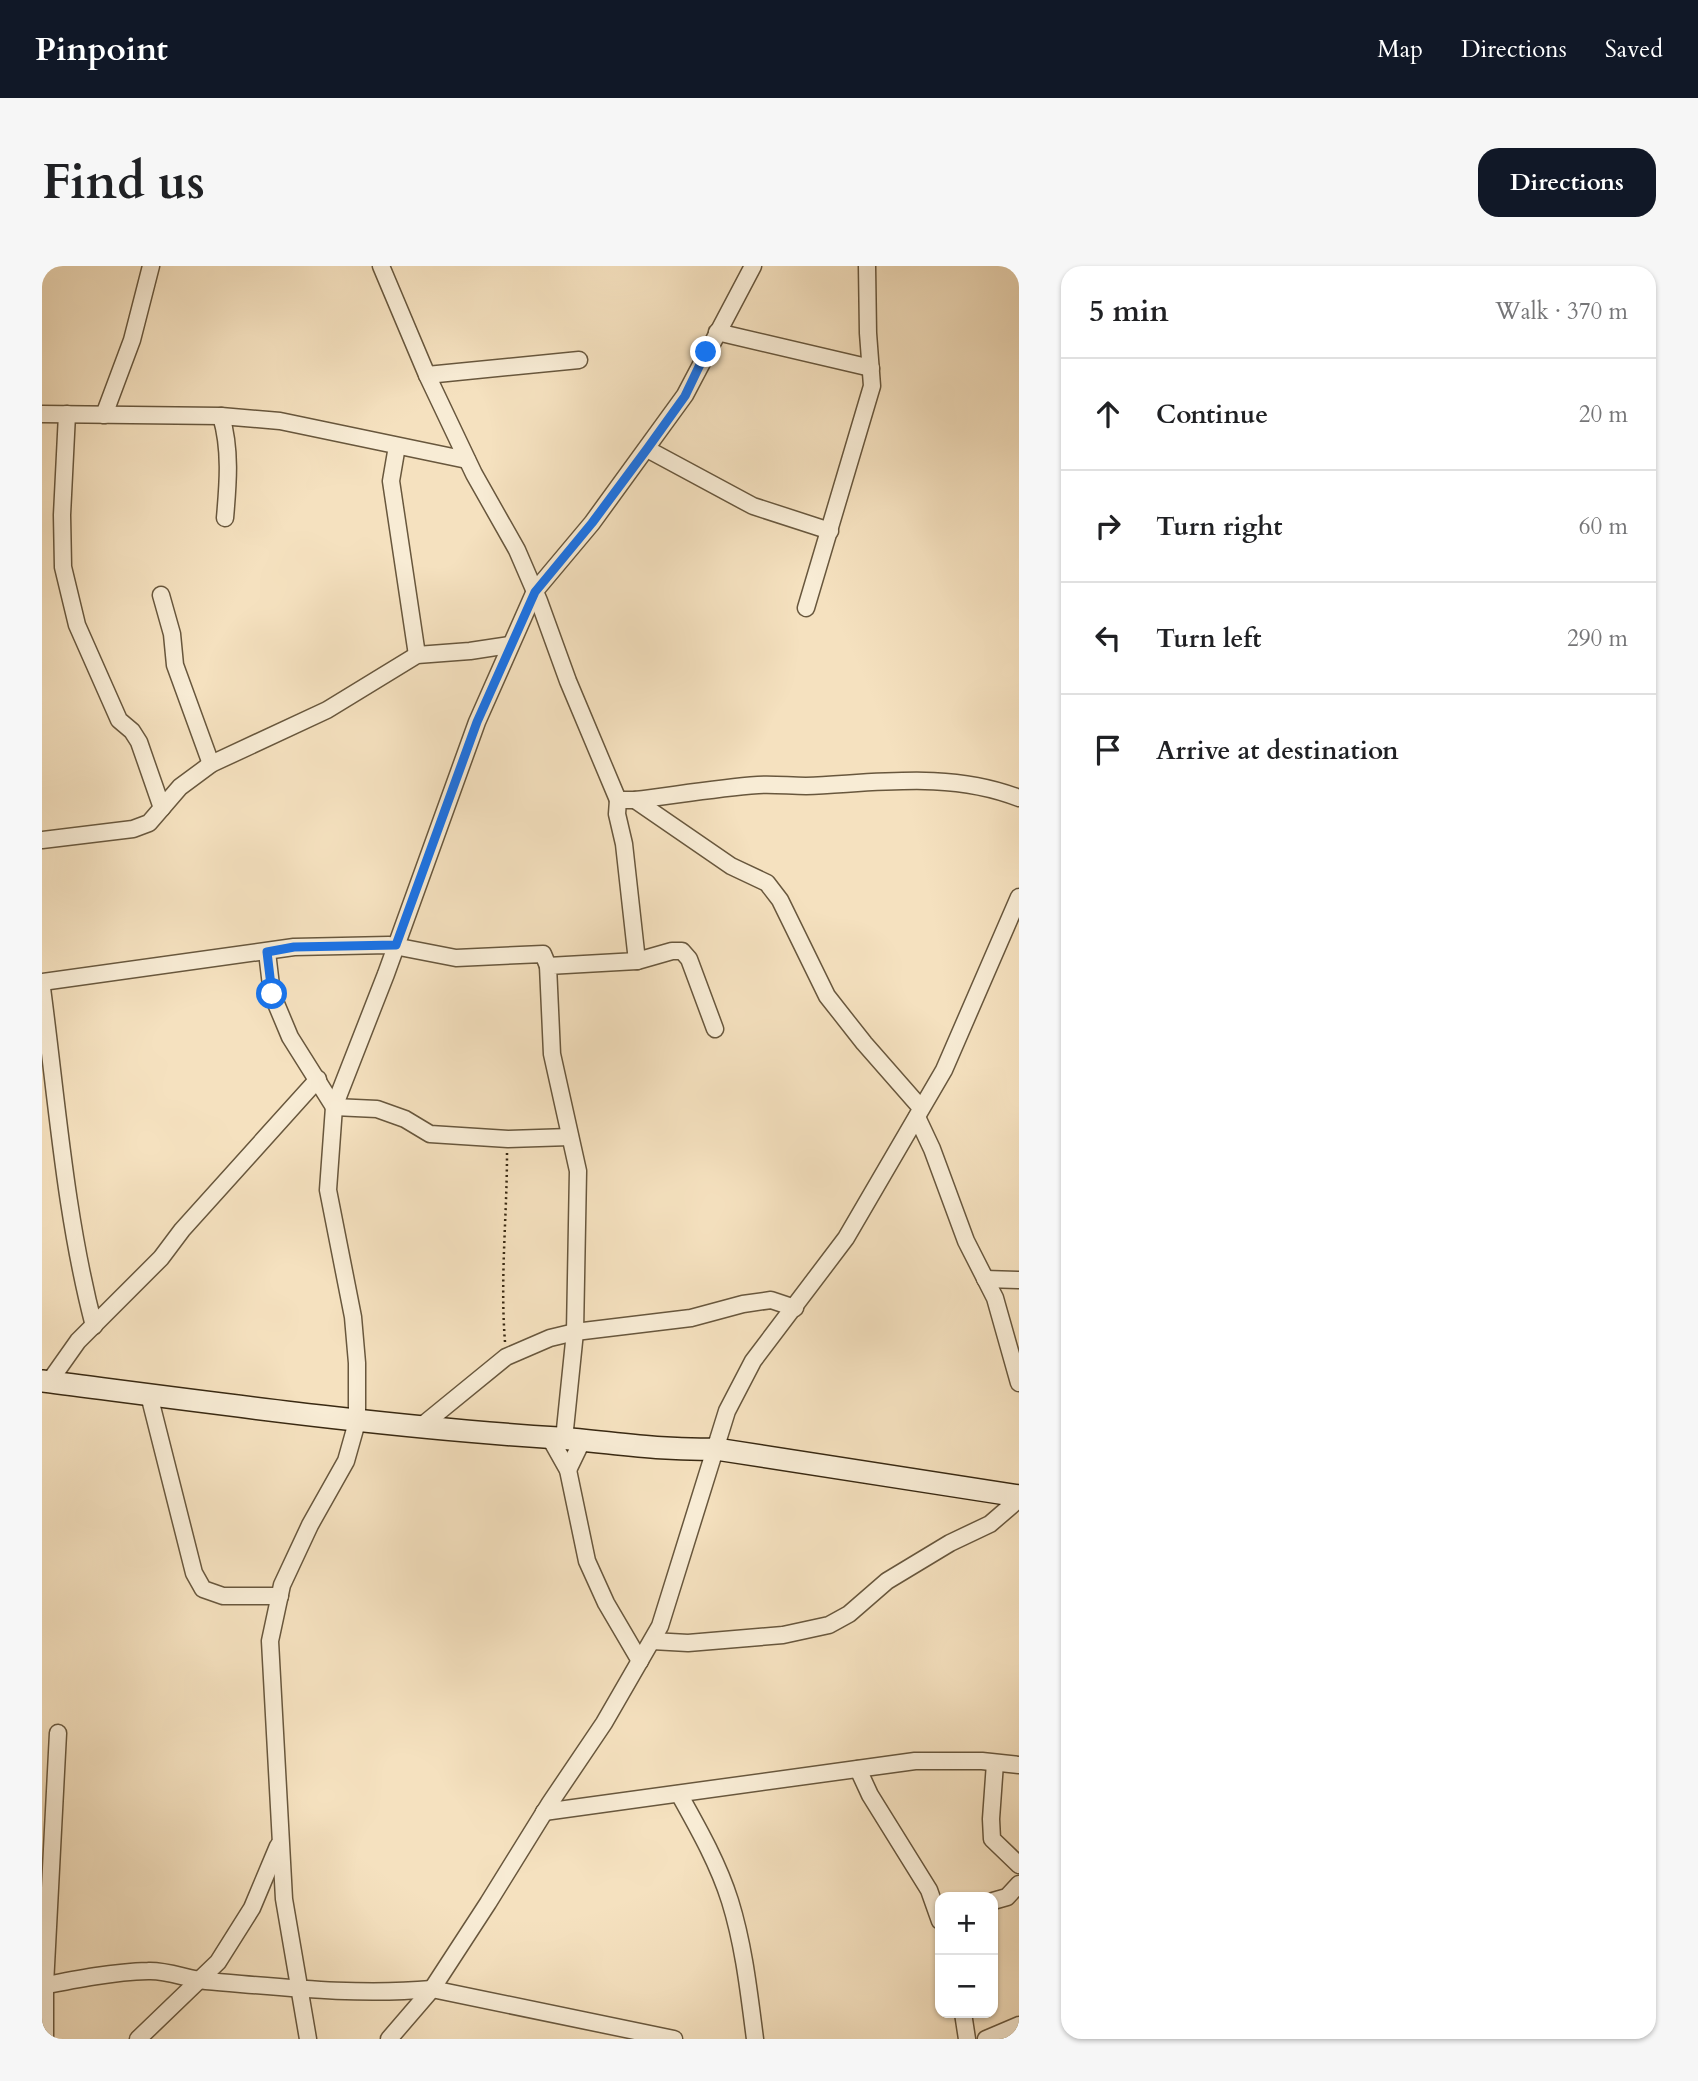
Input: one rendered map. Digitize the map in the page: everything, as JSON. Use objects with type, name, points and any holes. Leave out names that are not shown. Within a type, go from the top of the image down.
[{"type":"street","points":[[104,415],[132,340],[152,266]]},
{"type":"street","points":[[381,266],[427,376],[467,460],[517,550],[618,800],[617,814],[624,844],[637,961]]},
{"type":"street","points":[[308,2039],[284,1899],[270,1641],[282,1585],[310,1525],[346,1461],[357,1422],[357,1363],[353,1317],[328,1190],[334,1107],[477,722],[535,592],[592,523],[685,396],[753,266]]},
{"type":"street","points":[[806,608],[872,386],[866,266]]},
{"type":"street","points":[[717,332],[871,368]]},
{"type":"street","points":[[427,376],[579,360]]},
{"type":"street","points":[[42,414],[222,416],[280,422],[467,460]]},
{"type":"street","points":[[67,414],[62,515],[64,567],[77,625],[119,720],[139,741],[162,808]]},
{"type":"street","points":[[222,416],[229,476],[225,519]]},
{"type":"street","points":[[397,446],[391,481],[417,655]]},
{"type":"street","points":[[647,449],[753,506],[830,531]]},
{"type":"street","points":[[161,594],[172,634],[175,665],[211,764]]},
{"type":"street","points":[[42,841],[133,829],[149,823],[180,787],[211,764],[327,710],[417,655],[510,645]]},
{"type":"street","points":[[618,800],[761,785],[806,786],[901,779],[963,785],[1004,792],[1019,798]]},
{"type":"street","points":[[635,800],[731,866],[767,883],[780,900],[827,996],[919,1113],[966,1241],[995,1298],[1019,1383]]},
{"type":"street","points":[[389,2039],[432,1989],[604,1723],[652,1641],[660,1626],[727,1411],[753,1361],[846,1238],[944,1070],[1019,897]]},
{"type":"street","points":[[1002,938],[1019,940]]},
{"type":"street","points":[[42,982],[294,947],[396,945],[456,958],[543,954],[548,966],[552,1054],[578,1171],[575,1332],[565,1439],[568,1470],[587,1560],[607,1603],[640,1661]]},
{"type":"street","points":[[548,966],[637,961],[672,951],[682,951],[690,959],[715,1029]]},
{"type":"street","points":[[267,952],[272,994],[290,1037],[334,1107]]},
{"type":"street","points":[[42,988],[68,1205],[94,1326]]},
{"type":"street","points":[[46,1382],[78,1341],[160,1258],[318,1079]]},
{"type":"street","points":[[334,1107],[377,1109],[405,1119],[430,1134],[508,1139],[570,1137]]},
{"type":"street","points":[[985,1279],[1019,1280]]},
{"type":"street","points":[[419,1428],[506,1357],[550,1338],[575,1332],[691,1318],[743,1304],[771,1300],[795,1308]]},
{"type":"street","points":[[46,1382],[357,1422],[680,1451],[716,1450],[1019,1498]]},
{"type":"street","points":[[149,1395],[194,1573],[203,1589],[223,1596],[280,1596]]},
{"type":"street","points":[[565,1439],[568,1470]]},
{"type":"street","points":[[652,1641],[688,1643],[783,1635],[829,1625],[849,1614],[887,1581],[950,1543],[990,1524],[1019,1498]]},
{"type":"street","points":[[45,2039],[43,1986],[58,1733]]},
{"type":"street","points":[[544,1812],[915,1762],[1019,1765]]},
{"type":"street","points":[[995,1763],[992,1839],[1019,1866]]},
{"type":"street","points":[[858,1769],[870,1795],[929,1890],[935,1907]]},
{"type":"street","points":[[679,1794],[707,1845],[730,1901],[745,1963],[755,2039]]},
{"type":"street","points":[[138,2039],[218,1962],[252,1908],[280,1841]]},
{"type":"street","points":[[998,1900],[1007,1897],[1019,1884]]},
{"type":"street","points":[[43,1986],[151,1971],[200,1980],[299,1989],[432,1989],[674,2039]]},
{"type":"street","points":[[964,2018],[967,2039]]},
{"type":"street","points":[[986,2039],[1019,2025]]},
{"type":"path","points":[[506,1357],[502,1300],[508,1139]]},
{"type":"route","points":[[272,994],[267,952],[294,947],[396,945],[477,722],[535,592],[592,523],[685,396],[706,352]]}]
